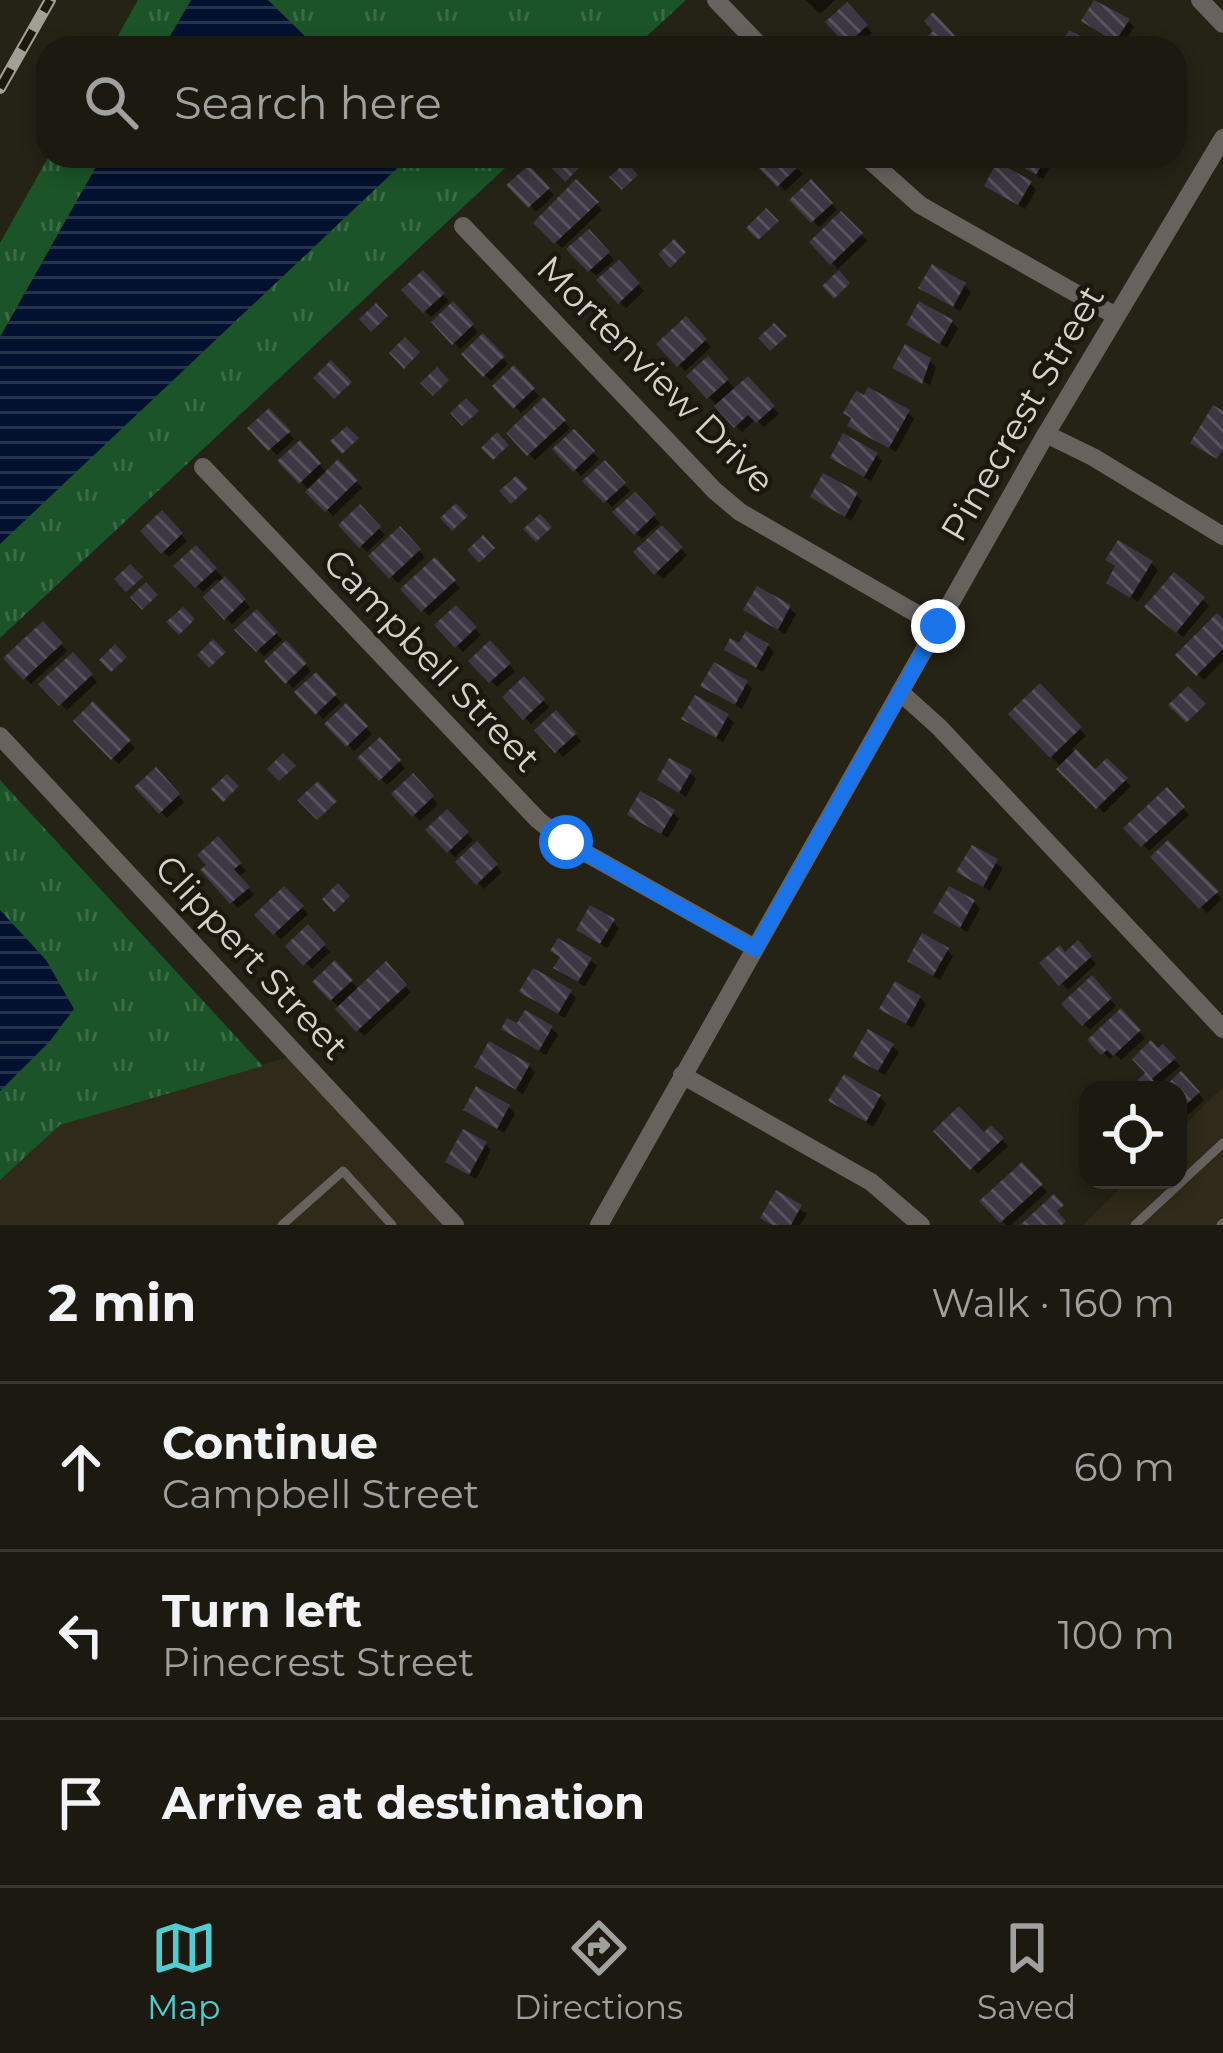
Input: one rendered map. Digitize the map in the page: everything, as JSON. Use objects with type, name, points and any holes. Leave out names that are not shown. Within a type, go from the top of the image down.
[{"type":"street","points":[[716,0],[750,36]]},
{"type":"street","points":[[1200,0],[1223,25]]},
{"type":"street","name":"Pinecrest Street","points":[[599,1225],[1046,434],[1223,139]]},
{"type":"street","points":[[878,168],[920,205],[1116,316]]},
{"type":"street","name":"Mortenview Drive","points":[[463,226],[715,491],[740,512],[938,626]]},
{"type":"street","points":[[1046,434],[1110,466],[1223,536]]},
{"type":"street","name":"Campbell Street","points":[[202,467],[538,820],[566,842],[755,949]]},
{"type":"street","points":[[900,692],[939,727],[1223,1029]]},
{"type":"street","name":"Clippert Street","points":[[0,736],[455,1225]]},
{"type":"street","points":[[682,1075],[872,1182],[921,1225]]},
{"type":"lane","points":[[1135,1225],[1223,1144]]},
{"type":"lane","points":[[282,1225],[343,1171],[392,1225]]},
{"type":"shaded area","points":[[298,1054],[455,1225],[0,1225],[0,1180],[59,1125]]},
{"type":"shaded area","points":[[1223,1087],[1223,1225],[1083,1225],[1120,1189],[1187,1189],[1187,1122]]},
{"type":"green space","points":[[138,0],[686,0],[647,36],[118,36]]},
{"type":"green space","points":[[42,168],[505,168],[0,638],[0,243]]},
{"type":"green space","points":[[0,780],[263,1066],[60,1125],[0,1180]]},
{"type":"water","points":[[191,0],[268,0],[305,36],[170,36]]},
{"type":"water","points":[[95,168],[398,168],[0,544],[0,337]]},
{"type":"water","points":[[0,910],[46,960],[74,1009],[50,1041],[0,1091]]},
{"type":"building","points":[[1094,0],[1130,19],[1119,36],[1105,36],[1081,21]]},
{"type":"building","points":[[847,2],[868,25],[856,36],[838,36],[825,22]]},
{"type":"building","points":[[933,12],[955,36],[928,36],[933,31],[924,21]]},
{"type":"building","points":[[532,168],[550,188],[528,208],[506,185]]},
{"type":"building","points":[[552,168],[579,168],[565,182]]},
{"type":"building","points":[[619,168],[632,168],[638,175],[622,190],[609,177]]},
{"type":"building","points":[[759,168],[797,168],[777,187]]},
{"type":"building","points":[[994,168],[1008,168],[1032,181],[1018,205],[984,186]]},
{"type":"building","points":[[576,179],[599,202],[554,244],[533,223]]},
{"type":"building","points":[[811,179],[833,203],[811,223],[789,200]]},
{"type":"building","points":[[766,208],[779,221],[758,240],[746,228]]},
{"type":"building","points":[[841,211],[863,233],[830,265],[809,242]]},
{"type":"building","points":[[589,229],[610,252],[588,272],[566,249]]},
{"type":"building","points":[[674,239],[686,252],[670,268],[658,254]]},
{"type":"building","points":[[619,260],[640,283],[618,304],[596,280]]},
{"type":"building","points":[[932,264],[966,283],[953,307],[918,288]]},
{"type":"building","points":[[423,270],[445,293],[423,313],[401,290]]},
{"type":"building","points":[[839,270],[850,283],[834,299],[822,286]]},
{"type":"building","points":[[453,301],[474,324],[452,345],[431,322]]},
{"type":"building","points":[[919,301],[953,320],[940,344],[906,325]]},
{"type":"building","points":[[376,303],[388,316],[371,332],[359,319]]},
{"type":"building","points":[[686,316],[707,339],[677,367],[656,344]]},
{"type":"building","points":[[774,323],[787,336],[770,351],[758,338]]},
{"type":"building","points":[[483,333],[505,356],[483,377],[461,354]]},
{"type":"building","points":[[405,337],[420,352],[404,369],[389,353]]},
{"type":"building","points":[[905,344],[931,358],[922,384],[892,368]]},
{"type":"building","points":[[708,356],[729,379],[707,399],[686,376]]},
{"type":"building","points":[[331,360],[352,382],[334,399],[313,378]]},
{"type":"building","points":[[514,365],[535,388],[513,409],[492,386]]},
{"type":"building","points":[[437,367],[449,380],[433,396],[420,383]]},
{"type":"building","points":[[748,376],[775,406],[756,423],[748,415],[734,428],[714,406]]},
{"type":"building","points":[[868,387],[910,410],[889,448],[847,426],[851,418],[843,413],[856,391],[864,395]]},
{"type":"building","points":[[544,397],[566,420],[527,456],[506,433]]},
{"type":"building","points":[[466,398],[479,411],[462,426],[450,413]]},
{"type":"building","points":[[1213,405],[1223,411],[1223,448],[1217,459],[1190,443]]},
{"type":"building","points":[[269,408],[291,431],[268,451],[247,428]]},
{"type":"building","points":[[347,426],[359,438],[342,454],[330,441]]},
{"type":"building","points":[[574,429],[595,451],[573,472],[552,449]]},
{"type":"building","points":[[497,432],[509,445],[493,460],[481,448]]},
{"type":"building","points":[[843,433],[878,453],[864,477],[830,458]]},
{"type":"building","points":[[300,440],[321,463],[299,484],[277,461]]},
{"type":"building","points":[[338,459],[358,480],[325,512],[305,492]]},
{"type":"building","points":[[605,460],[626,483],[604,503],[582,481]]},
{"type":"building","points":[[823,473],[858,492],[845,517],[810,497]]},
{"type":"building","points":[[516,476],[528,488],[511,504],[499,491]]},
{"type":"building","points":[[635,492],[656,514],[634,535],[612,512]]},
{"type":"building","points":[[456,503],[468,516],[452,531],[440,518]]},
{"type":"building","points":[[360,504],[381,527],[359,548],[338,525]]},
{"type":"building","points":[[162,510],[183,533],[161,554],[140,531]]},
{"type":"building","points":[[540,514],[552,527],[536,542],[523,529]]},
{"type":"building","points":[[662,525],[683,547],[654,575],[633,552]]},
{"type":"building","points":[[400,526],[421,549],[389,579],[368,556]]},
{"type":"building","points":[[483,535],[495,548],[479,563],[467,550]]},
{"type":"building","points":[[1118,540],[1153,561],[1130,598],[1106,583],[1115,566],[1105,560]]},
{"type":"building","points":[[196,545],[217,568],[195,588],[173,566]]},
{"type":"building","points":[[435,557],[456,580],[421,612],[400,589]]},
{"type":"building","points":[[130,564],[143,577],[126,592],[114,579]]},
{"type":"building","points":[[1174,572],[1205,597],[1176,633],[1144,607]]},
{"type":"building","points":[[225,576],[246,599],[224,620],[203,597]]},
{"type":"building","points":[[146,582],[158,595],[142,610],[130,597]]},
{"type":"building","points":[[757,586],[791,605],[778,630],[743,610]]},
{"type":"building","points":[[456,605],[477,627],[455,648],[434,625]]},
{"type":"building","points":[[183,607],[195,619],[179,635],[166,622]]},
{"type":"building","points":[[257,609],[278,632],[256,652],[234,630]]},
{"type":"building","points":[[1217,613],[1223,619],[1223,649],[1196,676],[1175,655]]},
{"type":"building","points":[[43,621],[63,643],[23,680],[3,658]]},
{"type":"building","points":[[746,631],[769,644],[756,668],[724,650],[730,638],[739,643]]},
{"type":"building","points":[[213,639],[226,652],[209,668],[197,655]]},
{"type":"building","points":[[286,640],[307,663],[285,684],[264,661]]},
{"type":"building","points":[[490,640],[511,663],[489,683],[468,661]]},
{"type":"building","points":[[115,644],[127,657],[111,672],[99,660]]},
{"type":"building","points":[[73,652],[93,674],[59,706],[38,684]]},
{"type":"building","points":[[714,662],[748,681],[735,705],[700,686]]},
{"type":"building","points":[[316,672],[337,694],[315,715],[294,692]]},
{"type":"building","points":[[524,676],[545,699],[523,720],[502,697]]},
{"type":"building","points":[[1040,683],[1082,727],[1050,758],[1008,714]]},
{"type":"building","points":[[1188,686],[1206,704],[1186,723],[1168,705]]},
{"type":"building","points":[[695,695],[729,714],[716,738],[681,719]]},
{"type":"building","points":[[93,701],[131,740],[111,760],[73,721]]},
{"type":"building","points":[[346,703],[368,726],[346,747],[324,724]]},
{"type":"building","points":[[556,710],[577,733],[555,753],[534,730]]},
{"type":"building","points":[[380,737],[401,760],[379,781],[357,758]]},
{"type":"building","points":[[1076,749],[1095,769],[1107,758],[1128,778],[1096,809],[1056,769]]},
{"type":"building","points":[[283,753],[296,766],[279,781],[267,769]]},
{"type":"building","points":[[669,758],[692,770],[679,793],[657,780]]},
{"type":"building","points":[[156,767],[180,794],[159,814],[134,787]]},
{"type":"building","points":[[413,773],[434,796],[412,817],[391,794]]},
{"type":"building","points":[[227,774],[239,786],[223,802],[211,789]]},
{"type":"building","points":[[318,781],[337,801],[317,820],[297,800]]},
{"type":"building","points":[[1167,787],[1185,807],[1141,847],[1123,828]]},
{"type":"building","points":[[640,791],[675,810],[661,834],[627,815]]},
{"type":"building","points":[[447,809],[469,832],[447,853],[425,830]]},
{"type":"building","points":[[218,836],[242,863],[234,869],[250,887],[230,904],[200,870],[206,865],[197,855]]},
{"type":"building","points":[[1168,840],[1219,891],[1199,909],[1150,857]]},
{"type":"building","points":[[477,841],[498,864],[476,885],[455,862]]},
{"type":"building","points":[[972,845],[998,859],[983,887],[956,872]]},
{"type":"building","points":[[338,883],[350,896],[334,912],[322,899]]},
{"type":"building","points":[[284,886],[304,906],[273,935],[254,915]]},
{"type":"building","points":[[949,886],[975,900],[960,928],[933,913]]},
{"type":"building","points":[[590,905],[615,919],[600,944],[576,930]]},
{"type":"building","points":[[308,924],[326,944],[303,966],[285,946]]},
{"type":"building","points":[[922,933],[949,948],[933,976],[907,961]]},
{"type":"building","points":[[558,938],[592,958],[578,982],[553,968],[560,957],[550,951]]},
{"type":"building","points":[[1078,940],[1092,956],[1059,986],[1039,963],[1060,945],[1065,952]]},
{"type":"building","points":[[335,960],[353,980],[330,1001],[312,982]]},
{"type":"building","points":[[386,961],[407,985],[356,1032],[335,1009]]},
{"type":"building","points":[[533,968],[572,990],[558,1014],[519,992]]},
{"type":"building","points":[[1092,975],[1112,998],[1082,1026],[1061,1004]]},
{"type":"building","points":[[895,981],[921,996],[906,1024],[879,1009]]},
{"type":"building","points":[[1121,1008],[1141,1030],[1113,1056],[1107,1050],[1101,1055],[1087,1040]]},
{"type":"building","points":[[525,1010],[553,1026],[539,1051],[501,1029],[507,1018],[517,1023]]},
{"type":"building","points":[[868,1029],[894,1044],[878,1071],[852,1057]]},
{"type":"building","points":[[1151,1040],[1158,1048],[1163,1044],[1176,1058],[1154,1081],[1137,1081],[1145,1073],[1132,1059]]},
{"type":"building","points":[[489,1041],[530,1064],[516,1090],[474,1067]]},
{"type":"building","points":[[1181,1071],[1200,1092],[1187,1104],[1187,1081],[1170,1081]]},
{"type":"building","points":[[844,1074],[881,1095],[866,1122],[828,1101]]},
{"type":"building","points":[[476,1086],[510,1105],[497,1129],[463,1110]]},
{"type":"building","points":[[959,1106],[984,1132],[991,1125],[1004,1138],[970,1170],[933,1131]]},
{"type":"building","points":[[463,1129],[487,1142],[469,1175],[445,1162]]},
{"type":"building","points":[[1022,1162],[1043,1184],[1000,1223],[979,1201]]},
{"type":"building","points":[[776,1190],[802,1205],[791,1225],[772,1225],[760,1218]]},
{"type":"building","points":[[1054,1194],[1064,1205],[1057,1211],[1066,1221],[1062,1225],[1020,1225]]},
{"type":"railway","points":[[0,88],[50,0]]},
{"type":"route","points":[[566,842],[755,949],[938,626]]}]
